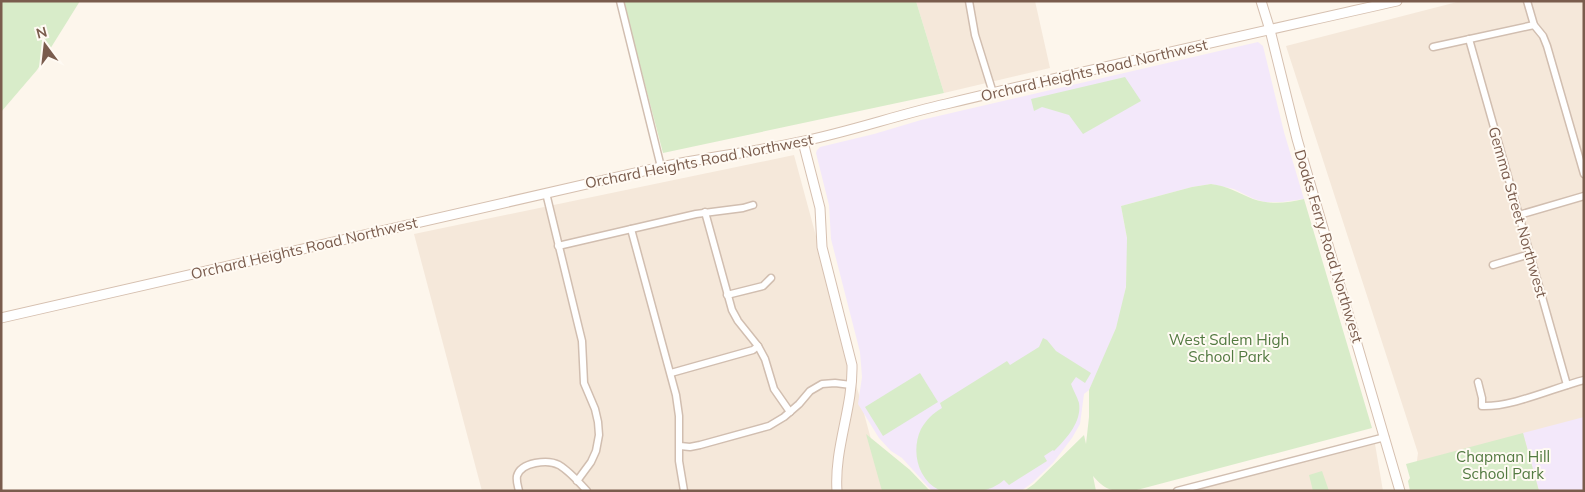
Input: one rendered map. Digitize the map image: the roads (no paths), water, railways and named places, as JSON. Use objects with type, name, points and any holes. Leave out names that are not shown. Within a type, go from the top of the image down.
[{"type":"street","points":[[620,1],[661,167]]},
{"type":"street","points":[[969,1],[975,35],[993,93]]},
{"type":"street","name":"Doaks Ferry Road Northwest","points":[[1261,1],[1297,139],[1400,491]]},
{"type":"street","name":"Orchard Heights Road Northwest","points":[[1,318],[661,167],[803,142],[908,113],[1397,1]]},
{"type":"street","points":[[1527,1],[1534,24],[1543,36],[1547,46],[1584,174]]},
{"type":"street","points":[[1433,47],[1534,24]]},
{"type":"street","name":"Gemma Street Northwest","points":[[1469,40],[1567,385]]},
{"type":"street","points":[[803,142],[820,208],[822,247],[851,356],[851,385],[837,464],[838,491]]},
{"type":"street","points":[[546,193],[582,341],[582,373],[584,383],[595,409],[598,422],[599,435],[596,451],[591,462],[577,481]]},
{"type":"street","points":[[1519,215],[1584,196]]},
{"type":"street","points":[[558,246],[705,212],[743,208],[753,205]]},
{"type":"street","points":[[705,212],[732,310],[738,321],[758,346],[765,359],[774,389],[790,412]]},
{"type":"street","points":[[632,229],[670,372],[679,416],[680,473],[684,491]]},
{"type":"street","points":[[1493,265],[1530,254]]},
{"type":"street","points":[[727,296],[763,286],[771,278]]},
{"type":"street","points":[[670,372],[753,350],[758,346]]},
{"type":"street","points":[[1478,382],[1482,406],[1493,407],[1554,391],[1584,380]]},
{"type":"street","points":[[680,446],[700,445],[769,426],[790,412],[810,391],[822,384],[851,385]]},
{"type":"street","points":[[1177,491],[1385,436]]},
{"type":"street","points":[[519,491],[517,476],[520,470],[526,466],[542,462],[552,462],[559,465],[588,491]]},
{"type":"park label","name":"West Salem High School Park","points":[[1229,348]]},
{"type":"park label","name":"Chapman Hill School Park","points":[[1503,464]]}]
